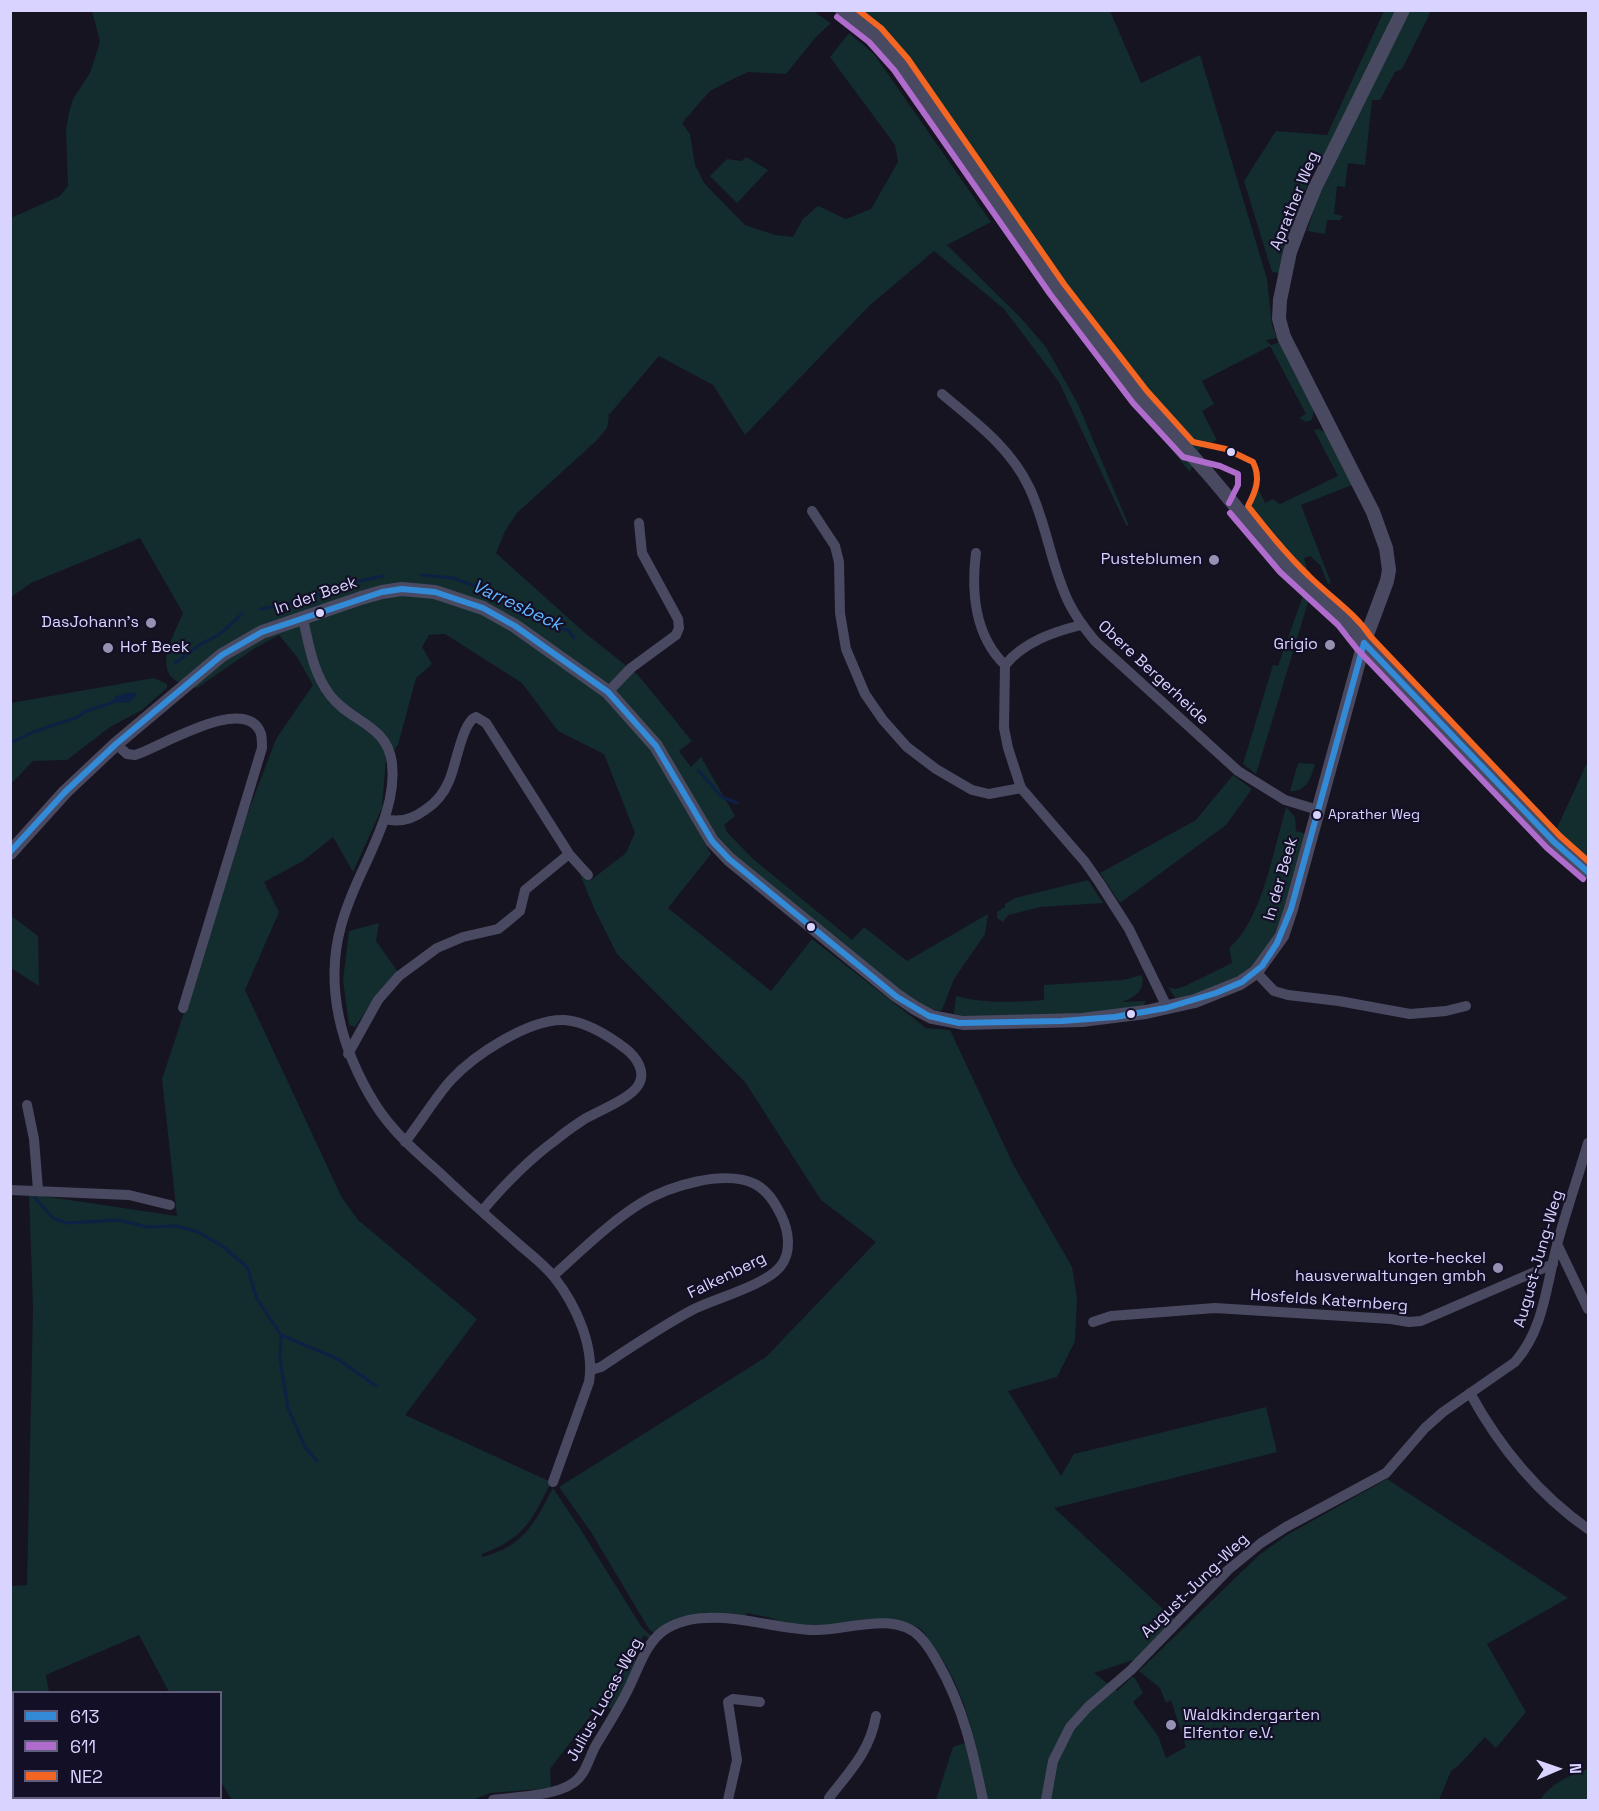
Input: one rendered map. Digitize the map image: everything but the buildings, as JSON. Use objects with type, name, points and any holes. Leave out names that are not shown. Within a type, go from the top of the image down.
[{"type":"street","points":[[842,10],[875,35],[901,63],[1057,289],[1140,397],[1196,459],[1266,544],[1304,584],[1356,631],[1364,643],[1554,842],[1575,863],[1588,872]]},
{"type":"street","name":"Aprather Weg","points":[[1364,643],[1387,581],[1389,560],[1373,512],[1284,337],[1279,319],[1280,300],[1290,252],[1315,188],[1403,10]]},
{"type":"street","name":"Obere Bergerheide","points":[[942,394],[1000,444],[1017,465],[1029,486],[1043,521],[1068,602],[1081,625],[1110,656],[1238,771],[1285,801],[1318,810]]},
{"type":"street","points":[[812,512],[835,546],[839,562],[840,621],[846,649],[866,694],[883,720],[907,747],[936,769],[972,790],[989,794],[1021,788]]},
{"type":"street","points":[[608,692],[631,668],[675,637],[679,628],[678,619],[642,553],[639,523]]},
{"type":"street","points":[[976,553],[973,576],[980,626],[995,655],[1005,664]]},
{"type":"street","name":"In der Beek","points":[[10,853],[65,792],[116,744],[222,655],[242,642],[262,632],[382,592],[402,590],[435,592],[465,601],[497,615],[608,692],[656,746],[712,841],[729,859],[872,977],[915,1008],[932,1017],[963,1023],[1082,1020],[1123,1016],[1204,998],[1240,983],[1256,972],[1282,936],[1364,643]]},
{"type":"street","points":[[303,619],[315,667],[330,695],[339,705],[372,728],[386,744],[392,763],[385,819],[349,900],[337,945],[336,1005],[348,1054],[377,1107],[405,1142],[553,1276],[579,1322],[589,1354],[591,1370],[589,1382],[553,1482]]},
{"type":"street","points":[[1081,625],[1060,630],[1036,640],[1005,664],[1004,728],[1008,748],[1021,788],[1099,882],[1129,929],[1167,1007]]},
{"type":"street","points":[[385,819],[406,820],[422,813],[436,802],[450,780],[468,723],[476,717],[486,723],[569,854],[588,874]]},
{"type":"street","points":[[116,744],[127,754],[135,755],[204,724],[231,719],[250,721],[261,734],[262,748],[183,1008]]},
{"type":"street","points":[[348,1054],[378,1000],[399,976],[436,948],[463,937],[498,928],[520,911],[525,890],[569,854]]},
{"type":"street","points":[[1256,972],[1274,991],[1288,995],[1339,1001],[1410,1014],[1439,1012],[1466,1006]]},
{"type":"street","points":[[405,1142],[452,1080],[494,1044],[518,1033],[554,1021],[575,1022],[605,1035],[630,1053],[642,1072],[642,1079],[638,1087],[630,1094],[583,1120],[547,1146],[505,1184],[482,1212]]},
{"type":"street","points":[[27,1105],[34,1138],[38,1190]]},
{"type":"street","name":"August-Jung-Weg","points":[[1047,1800],[1053,1761],[1070,1727],[1088,1707],[1131,1670],[1228,1570],[1261,1543],[1286,1527],[1386,1473],[1435,1419],[1515,1362],[1526,1349],[1540,1319],[1557,1244],[1588,1143]]},
{"type":"street","name":"Falkenberg","points":[[553,1276],[641,1203],[682,1185],[722,1179],[746,1181],[760,1188],[770,1197],[783,1220],[787,1232],[787,1251],[776,1271],[760,1281],[695,1309],[591,1370]]},
{"type":"street","points":[[10,1190],[129,1196],[170,1205]]},
{"type":"street","points":[[1557,1244],[1588,1309]]},
{"type":"street","name":"Hosfelds Katernberg","points":[[1093,1322],[1111,1316],[1215,1308],[1421,1321],[1553,1264]]},
{"type":"street","points":[[1470,1393],[1490,1429],[1516,1464],[1551,1501],[1588,1529]]},
{"type":"street","name":"Julius-Lucas-Weg","points":[[494,1800],[548,1792],[572,1784],[584,1771],[596,1745],[620,1708],[652,1642],[672,1627],[695,1619],[709,1618],[814,1630],[887,1624],[914,1632],[935,1657],[957,1701],[972,1749],[983,1800]]},
{"type":"street","points":[[728,1800],[737,1760],[728,1702],[733,1699],[760,1702]]},
{"type":"street","points":[[830,1800],[860,1759],[873,1734],[876,1716]]},
{"type":"green space","points":[[92,11],[813,11],[831,23],[815,38],[786,74],[748,72],[731,80],[710,91],[682,123],[690,134],[695,165],[704,183],[745,225],[775,235],[793,237],[803,219],[818,206],[846,219],[871,209],[898,162],[895,145],[830,57],[849,33],[874,54],[991,222],[947,245],[1020,317],[1046,347],[1078,404],[1129,526],[1126,525],[1059,382],[1004,309],[934,251],[869,306],[745,435],[713,385],[659,356],[608,416],[607,428],[596,441],[517,513],[505,531],[496,553],[585,633],[638,675],[692,741],[679,751],[691,767],[701,757],[735,816],[724,825],[727,832],[753,859],[852,940],[864,927],[907,961],[988,914],[985,934],[954,979],[942,1010],[938,1011],[913,1001],[886,982],[712,836],[715,832],[704,842],[711,854],[668,908],[771,991],[812,939],[926,1028],[950,1030],[1014,1166],[1072,1267],[1077,1298],[1075,1341],[1057,1377],[1008,1391],[1061,1476],[1074,1454],[1266,1407],[1277,1452],[1054,1508],[1174,1619],[1136,1659],[1094,1673],[1117,1691],[1132,1677],[1135,1678],[1143,1693],[1133,1702],[1158,1736],[1166,1758],[1186,1747],[1171,1700],[1166,1703],[1160,1688],[1139,1671],[1259,1555],[1287,1535],[1387,1479],[1568,1598],[1487,1644],[1526,1712],[1496,1748],[1485,1737],[1451,1771],[1439,1800],[936,1800],[953,1747],[974,1740],[963,1702],[953,1679],[925,1633],[919,1628],[909,1624],[826,1626],[783,1623],[747,1613],[745,1617],[705,1614],[655,1634],[649,1629],[591,1532],[559,1487],[766,1357],[876,1242],[821,1200],[745,1082],[617,954],[577,867],[591,880],[626,853],[635,833],[604,754],[558,731],[522,683],[445,634],[429,635],[422,647],[432,664],[416,678],[398,745],[386,760],[382,808],[353,872],[333,837],[303,861],[264,882],[279,912],[245,990],[342,1198],[358,1220],[477,1319],[405,1415],[551,1482],[526,1526],[497,1548],[482,1554],[482,1557],[508,1547],[518,1540],[533,1523],[553,1488],[641,1626],[652,1637],[650,1640],[644,1635],[632,1657],[639,1664],[615,1712],[601,1702],[550,1769],[551,1788],[490,1793],[473,1800],[232,1800],[222,1784],[222,1691],[168,1691],[139,1635],[46,1675],[49,1691],[12,1691],[11,1767],[10,1586],[27,1585],[33,1308],[29,1194],[177,1216],[162,1079],[204,952],[229,862],[276,739],[313,685],[297,657],[279,635],[255,648],[197,688],[182,684],[172,677],[167,669],[166,659],[183,613],[140,538],[31,583],[11,597],[11,218],[60,196],[68,186],[66,129],[69,113],[73,99],[90,73],[100,42]]},
{"type":"green space","points":[[851,11],[1110,11],[1141,83],[1200,55],[1267,279],[1272,325],[1277,338],[1266,340],[1271,345],[1280,342],[1314,410],[1312,420],[1306,422],[1299,418],[1306,414],[1270,346],[1202,381],[1214,404],[1202,411],[1217,440],[1199,449],[1190,472],[1106,371],[1112,350],[1065,293],[909,62],[888,38]]},
{"type":"green space","points":[[1384,11],[1431,11],[1402,69],[1395,72],[1380,100],[1372,100],[1365,165],[1348,163],[1345,187],[1337,186],[1334,214],[1343,216],[1340,220],[1327,220],[1325,234],[1307,231],[1317,200],[1334,164],[1319,154],[1299,207],[1279,273],[1272,272],[1244,181],[1276,131],[1327,135]]},
{"type":"green space","points":[[746,157],[768,170],[737,203],[710,176],[727,159],[741,161]]},
{"type":"green space","points":[[1314,430],[1325,432],[1352,485],[1301,505],[1331,583],[1328,584],[1320,565],[1310,556],[1304,558],[1307,569],[1299,567],[1278,547],[1258,523],[1252,508],[1259,490],[1265,503],[1273,499],[1280,504],[1338,476]]},
{"type":"green space","points":[[1304,593],[1309,599],[1256,774],[1243,764],[1273,665],[1278,666]]},
{"type":"green space","points":[[154,678],[167,684],[167,688],[142,710],[110,727],[67,760],[33,761],[11,784],[11,703]]},
{"type":"green space","points":[[1588,761],[1588,862],[1579,857],[1555,832]]},
{"type":"green space","points":[[1298,763],[1315,764],[1310,779],[1304,787],[1290,791]]},
{"type":"green space","points":[[1233,775],[1252,789],[1226,825],[1120,903],[1100,873],[1196,820]]},
{"type":"green space","points":[[1286,807],[1295,817],[1296,831],[1305,834],[1284,914],[1266,950],[1254,965],[1231,982],[1177,1000],[1168,987],[1175,989],[1185,986],[1232,963],[1229,948],[1240,936],[1258,902]]},
{"type":"green space","points":[[1088,880],[1103,903],[1041,907],[1008,915],[1003,922],[997,918],[997,912],[1015,898]]},
{"type":"green space","points":[[10,915],[38,936],[39,986],[11,968]]},
{"type":"green space","points":[[379,923],[376,941],[398,972],[372,1002],[355,1027],[349,1025],[343,980],[349,931]]},
{"type":"green space","points":[[1142,975],[1143,981],[1138,993],[1122,1002],[1146,1001],[1142,1008],[1093,1014],[970,1018],[954,1014],[956,996],[1011,1002],[1044,1000],[1044,985],[1123,980]]},
{"type":"green space","points":[[1588,1769],[1588,1800],[1540,1800],[1544,1794],[1567,1777]]},
{"type":"water","points":[[134,692],[137,695],[128,703],[113,700],[115,696]]},
{"type":"waterway","name":"Varresbeck","points":[[421,575],[453,578],[488,591],[554,627],[568,630],[574,638]]},
{"type":"waterway","name":"Varresbeck","points":[[261,609],[303,601],[350,583],[383,576]]},
{"type":"waterway","name":"Varresbeck","points":[[175,663],[201,644],[220,634],[242,614]]},
{"type":"waterway","name":"Varresbeck","points":[[10,743],[114,702]]},
{"type":"waterway","name":"Varresbeck","points":[[698,770],[722,797],[737,803]]},
{"type":"waterway","points":[[35,1198],[53,1218],[67,1223],[119,1220],[147,1227],[177,1226],[198,1232],[225,1248],[247,1267],[257,1299],[281,1335],[280,1360],[288,1408],[305,1447],[317,1461]]},
{"type":"waterway","points":[[281,1335],[338,1359],[376,1386]]},
{"type":"transit line","name":"NE2","points":[[858,10],[881,28],[908,59],[1064,284],[1147,391],[1193,442],[1226,449],[1253,462],[1257,474],[1256,484],[1248,506],[1277,542],[1309,576],[1357,620],[1560,836],[1588,861]]},
{"type":"transit line","name":"611","points":[[837,17],[869,42],[894,70],[1050,294],[1133,403],[1183,457],[1220,466],[1238,474],[1238,485],[1229,503]]},
{"type":"transit line","name":"611","points":[[1230,513],[1280,572],[1338,625],[1357,649],[1547,848],[1583,879]]},
{"type":"transit line","name":"613","points":[[10,852],[65,792],[116,744],[222,655],[262,632],[382,592],[402,589],[435,592],[483,608],[515,626],[608,692],[656,746],[712,841],[729,859],[897,997],[929,1016],[959,1023],[1062,1021],[1115,1017],[1166,1008],[1216,993],[1242,982],[1262,966],[1277,943],[1291,909],[1364,643]]},
{"type":"transit line","name":"613","points":[[1364,643],[1554,842],[1588,872]]},
{"type":"place","name":"Pusteblumen","points":[[1214,560]]},
{"type":"place","name":"DasJohann's","points":[[151,623]]},
{"type":"place","name":"Grigio","points":[[1330,645]]},
{"type":"place","name":"Hof Beek","points":[[108,648]]},
{"type":"place","name":"Aprather Weg","points":[[1317,815]]},
{"type":"place","name":"korte-heckel hausverwaltungen gmbh","points":[[1498,1268]]},
{"type":"place","name":"Waldkindergarten Elfentor e.V.","points":[[1171,1725]]}]
